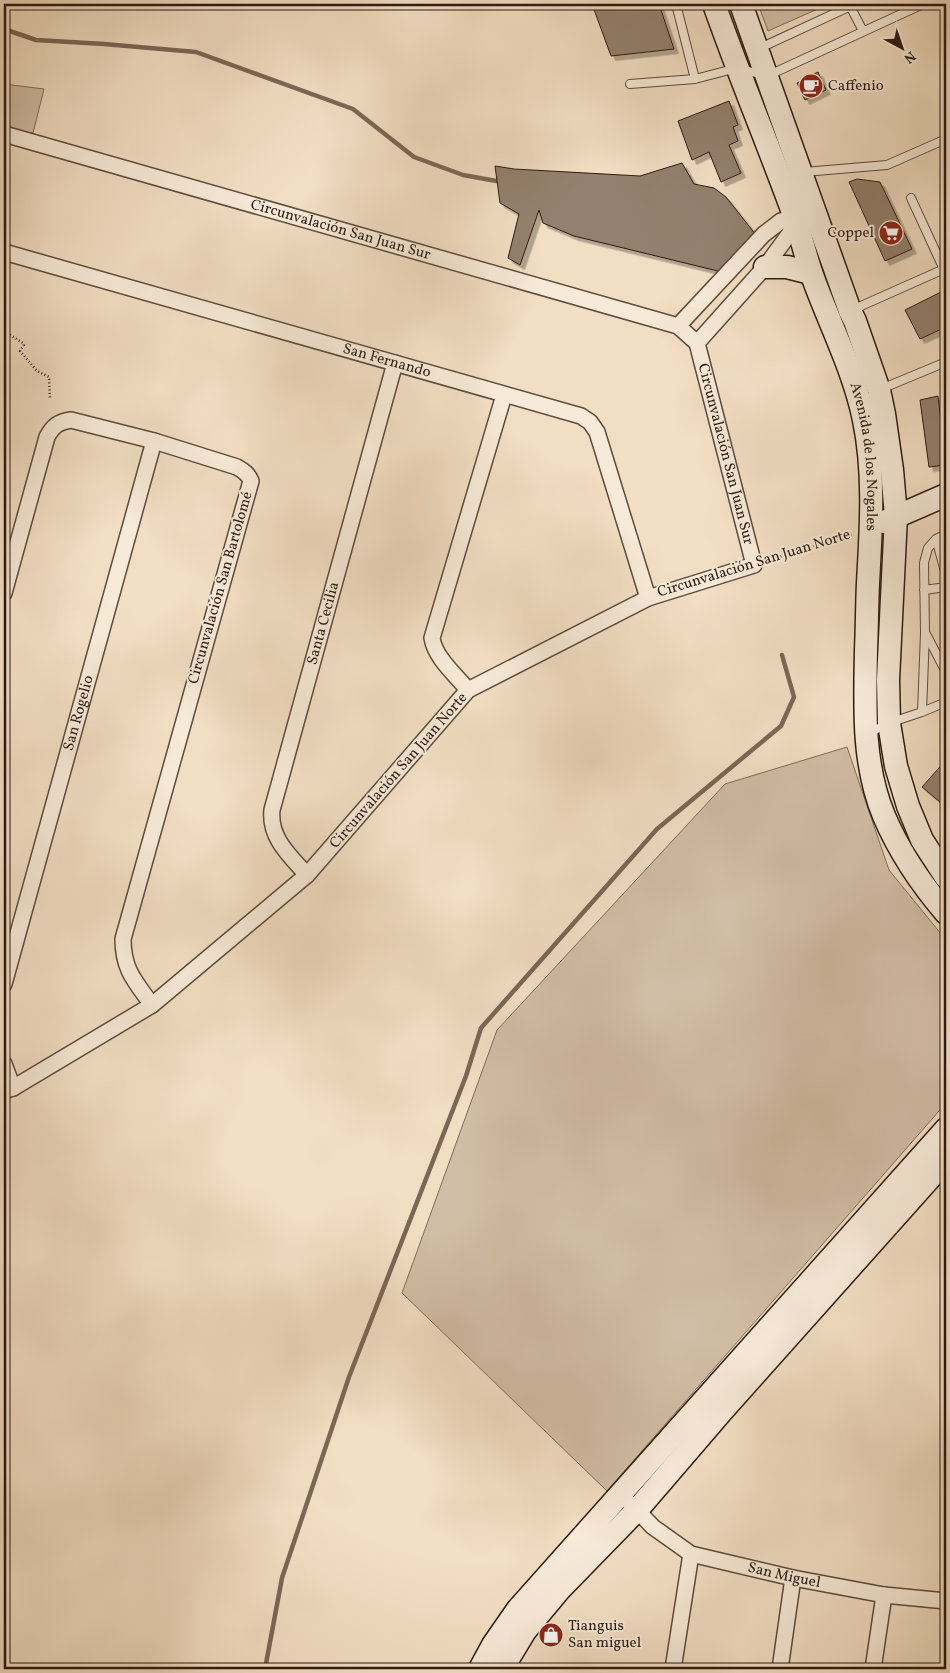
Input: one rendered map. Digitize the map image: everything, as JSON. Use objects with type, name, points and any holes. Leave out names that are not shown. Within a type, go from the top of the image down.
[{"type":"main road","name":"Avenida de los Nogales","points":[[714,4],[795,217],[811,273],[839,315]]},
{"type":"main road","name":"Avenida de los Nogales","points":[[741,4],[823,235],[839,315],[869,394],[884,414],[896,516],[888,680],[889,723],[896,766],[908,806],[922,840],[946,877]]},
{"type":"main road","points":[[800,172],[795,217],[804,221],[823,235]]},
{"type":"main road","points":[[765,267],[787,267],[811,273]]},
{"type":"main road","name":"Avenida de los Nogales","points":[[869,394],[872,527],[864,692],[867,749],[872,776],[883,815],[918,877],[946,913]]},
{"type":"main road","points":[[872,527],[946,495]]},
{"type":"main road","points":[[502,1669],[525,1630],[629,1502],[946,1129]]},
{"type":"main road","points":[[480,1669],[493,1645],[518,1609],[728,1404],[946,1160]]},
{"type":"street","name":"Circunvalación San Juan Sur","points":[[4,134],[678,326],[697,343],[754,565]]},
{"type":"street","name":"Circunvalación San Juan Sur","points":[[697,343],[765,267],[790,233],[795,217]]},
{"type":"street","points":[[678,326],[764,234],[781,221],[795,217]]},
{"type":"street","name":"San Fernando","points":[[4,252],[581,416],[590,422],[597,432],[648,598]]},
{"type":"street","name":"Santa Cecilia","points":[[307,875],[276,837],[271,819],[272,810],[395,363]]},
{"type":"street","points":[[468,690],[433,647],[432,638],[504,394]]},
{"type":"street","name":"Circunvalación San Bartolomé","points":[[4,593],[47,437],[52,427],[61,422],[71,420],[154,441],[238,467],[244,471],[251,481],[123,939],[124,960],[130,975],[152,1005]]},
{"type":"street","name":"San Rogelio","points":[[4,984],[154,441]]},
{"type":"street","name":"Circunvalación San Juan Norte","points":[[8,1090],[152,1005],[307,875],[468,690],[648,598],[754,565]]},
{"type":"street","points":[[4,1064],[8,1090]]},
{"type":"street","name":"San Miguel","points":[[629,1502],[653,1527],[691,1554],[794,1578],[884,1595],[946,1601]]},
{"type":"street","points":[[673,1669],[691,1554]]},
{"type":"street","points":[[780,1669],[794,1578]]},
{"type":"street","points":[[873,1669],[884,1595]]},
{"type":"lane","points":[[676,4],[695,79]]},
{"type":"lane","points":[[630,84],[695,79],[737,68],[767,76],[923,4]]},
{"type":"lane","points":[[757,49],[853,5],[863,32]]},
{"type":"lane","points":[[800,172],[887,165],[946,139]]},
{"type":"lane","points":[[839,315],[945,271],[911,198]]},
{"type":"lane","points":[[869,394],[946,362]]},
{"type":"lane","points":[[922,712],[925,633],[924,563],[928,548],[936,539],[946,534]]},
{"type":"lane","points":[[936,539],[946,575]]},
{"type":"lane","points":[[924,590],[946,587]]},
{"type":"lane","points":[[925,633],[946,672]]},
{"type":"lane","points":[[866,734],[889,723],[946,702]]},
{"type":"path","points":[[4,94],[6,96],[4,98]]},
{"type":"path","points":[[4,331],[23,343],[24,345],[20,351],[37,372],[49,377],[50,399]]},
{"type":"path","name":"Circunvalación San Juan Norte","points":[[754,565],[872,527]]},
{"type":"shaded area","points":[[758,4],[829,4],[768,31]]},
{"type":"shaded area","points":[[4,84],[44,89],[33,133],[4,128]]},
{"type":"shaded area","points":[[847,747],[889,870],[946,940],[946,1103],[607,1491],[402,1293],[497,1030],[725,784]]},
{"type":"building","points":[[592,4],[659,4],[674,49],[611,56]]},
{"type":"building","name":"Caffenio","points":[[818,72],[826,90],[805,100],[797,83]]},
{"type":"building","points":[[729,101],[738,125],[733,127],[738,141],[729,145],[741,173],[721,182],[709,152],[692,160],[678,121]]},
{"type":"building","points":[[682,163],[694,184],[714,188],[726,197],[756,235],[722,272],[574,236],[543,223],[539,210],[520,265],[508,258],[519,214],[500,203],[495,166],[514,169],[640,176]]},
{"type":"building","points":[[857,179],[880,182],[912,249],[885,261],[849,182]]},
{"type":"building","points":[[943,291],[946,298],[946,327],[920,339],[905,310]]},
{"type":"building","points":[[938,396],[946,465],[929,467],[920,400]]},
{"type":"building","points":[[946,760],[946,807],[922,787]]},
{"type":"waterway","points":[[4,29],[36,40],[196,52],[353,109],[414,157],[463,175],[502,182]]},
{"type":"waterway","points":[[265,1669],[282,1578],[349,1377],[466,1076],[481,1028],[657,829],[781,726],[794,697],[782,655]]},
{"type":"place","name":"Caffenio","points":[[811,86]]},
{"type":"place","name":"Coppel","points":[[891,233]]},
{"type":"place","name":"Tianguis San miguel","points":[[551,1635]]}]
